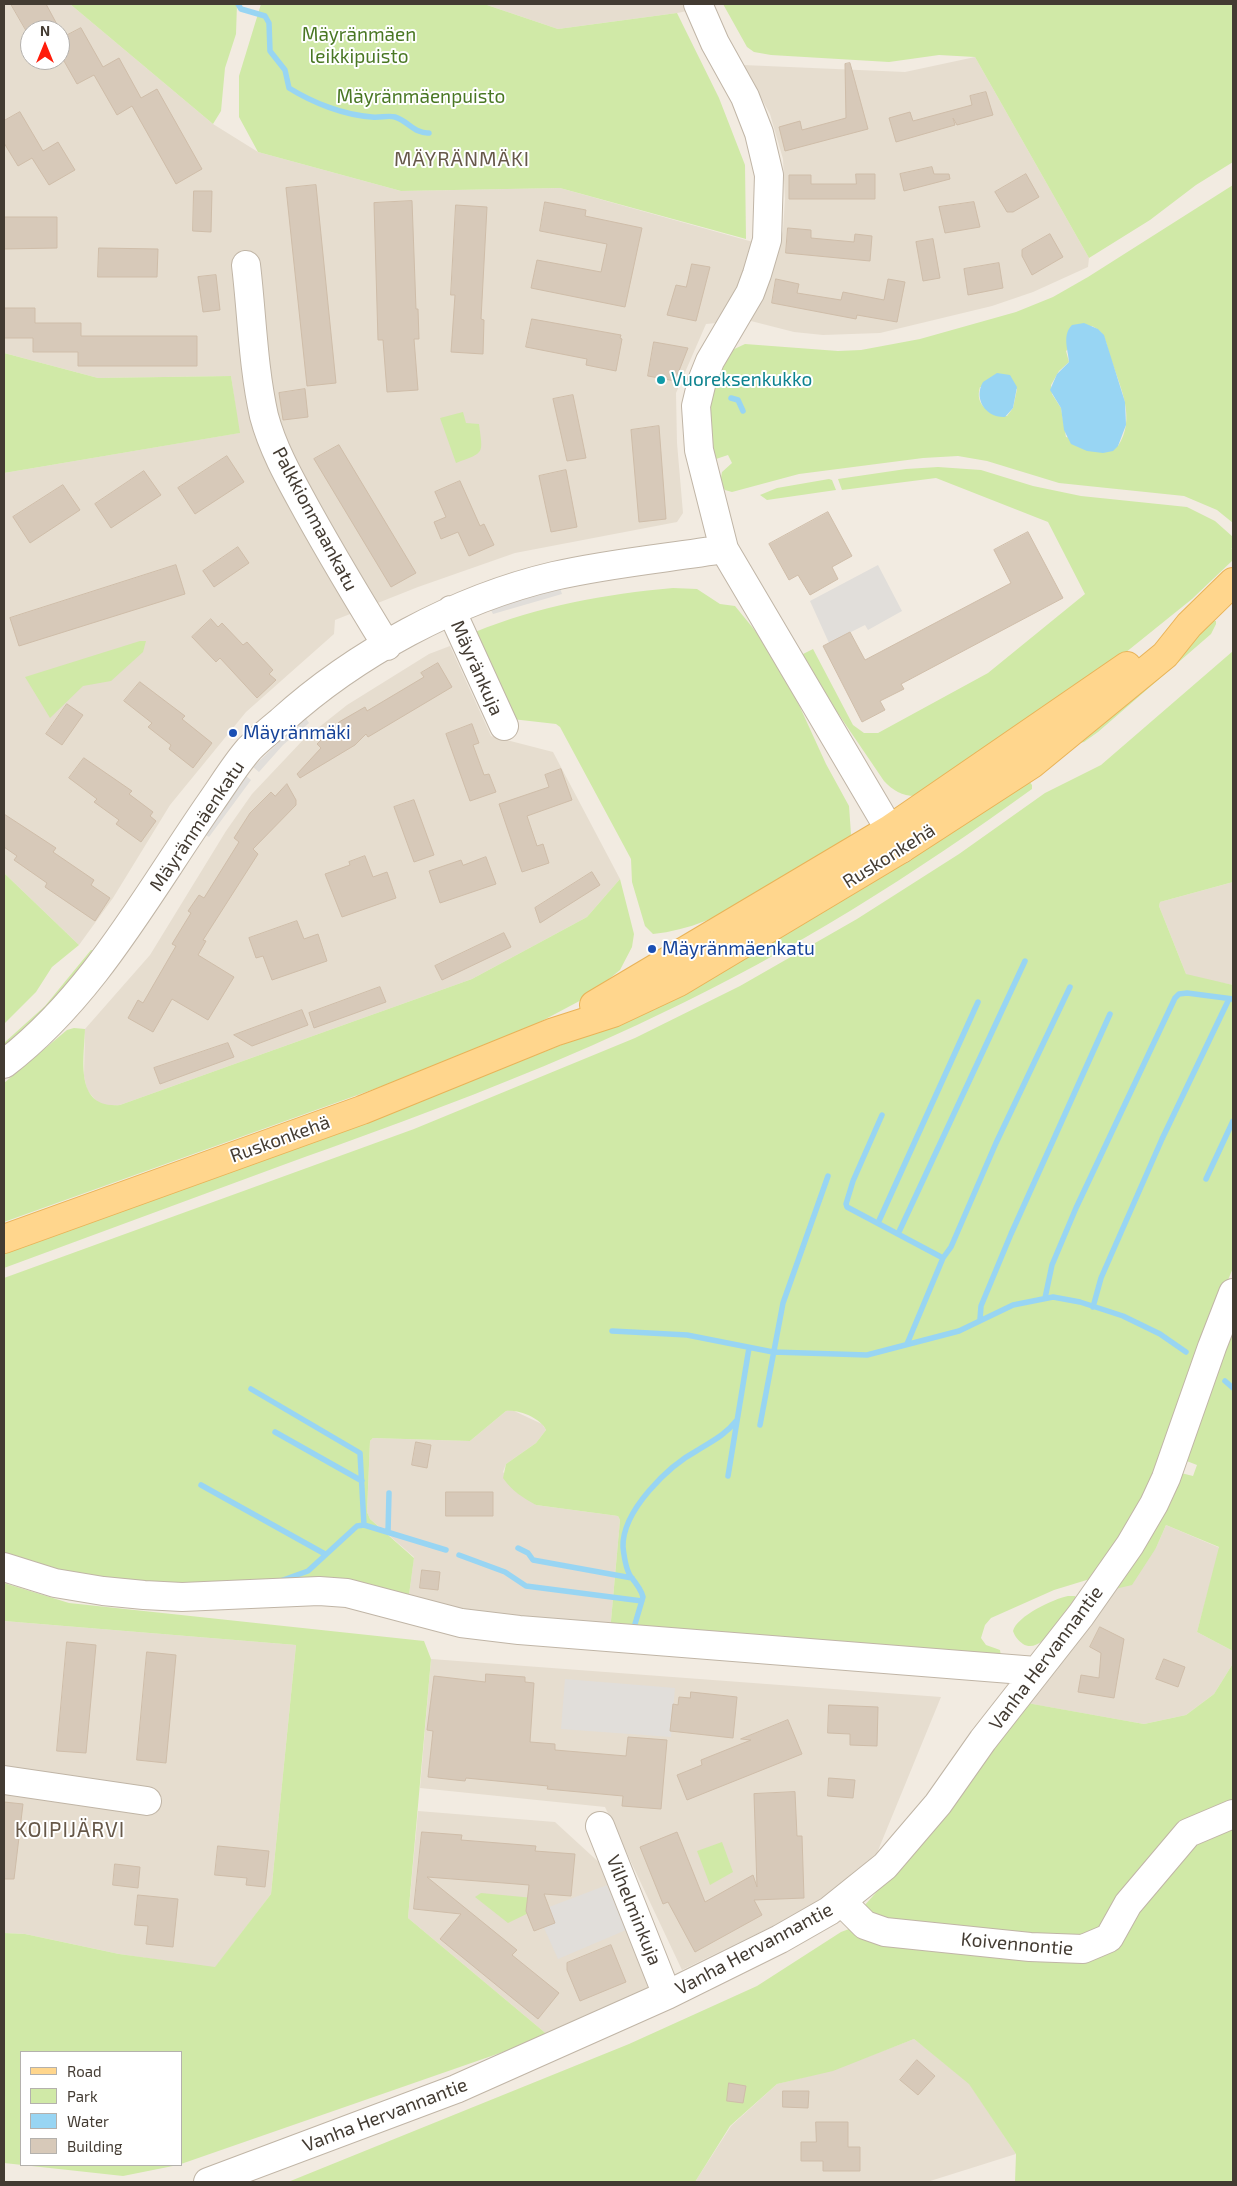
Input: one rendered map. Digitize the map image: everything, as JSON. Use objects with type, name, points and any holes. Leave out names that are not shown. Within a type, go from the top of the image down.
[{"type":"main road","name":"Ruskonkehä","points":[[4,1239],[362,1110],[554,1032],[605,998],[896,839],[1078,701],[1149,650],[1189,625],[1233,582]]},
{"type":"street","points":[[698,4],[715,43],[745,98],[759,133],[769,174],[767,240],[750,293],[710,361],[696,406],[699,450],[724,549],[896,839]]},
{"type":"street","name":"Palkkionmaankatu","points":[[246,265],[260,390],[264,416],[273,442],[283,467],[341,571],[387,646]]},
{"type":"street","name":"Mäyränmäenkatu","points":[[4,1064],[46,1029],[71,1002],[115,948],[211,801],[250,749],[296,707],[344,670],[451,610],[554,576],[724,549]]},
{"type":"street","name":"Mäyränkuja","points":[[451,610],[504,726]]},
{"type":"street","name":"Vanha Hervannantie","points":[[208,2182],[456,2089],[667,1995],[780,1939],[842,1902],[885,1866],[938,1804],[1036,1671],[1098,1592],[1130,1545],[1154,1504],[1176,1452],[1212,1347],[1233,1293]]},
{"type":"street","points":[[4,1567],[55,1583],[103,1592],[182,1597],[319,1590],[347,1593],[461,1623],[519,1630],[1036,1671]]},
{"type":"street","points":[[4,1780],[110,1794],[146,1801]]},
{"type":"street","name":"Koivennontie","points":[[842,1902],[865,1924],[885,1932],[1030,1947],[1083,1950],[1109,1938],[1128,1904],[1188,1833],[1233,1814]]},
{"type":"street","name":"Vilhelminkuja","points":[[600,1826],[667,1995]]},
{"type":"shaded area","points":[[4,4],[70,4],[213,124],[258,152],[401,191],[560,188],[778,249],[783,230],[785,199],[783,159],[770,114],[743,65],[905,72],[975,57],[1089,258],[1088,267],[1033,292],[992,306],[880,333],[823,335],[794,332],[747,320],[706,324],[676,393],[677,443],[683,513],[677,522],[515,553],[418,587],[335,620],[334,634],[246,712],[170,805],[113,898],[79,945],[4,873],[4,473],[239,433],[231,376],[98,378],[4,353]]},
{"type":"shaded area","points":[[484,4],[723,4],[677,13],[558,29]]},
{"type":"shaded area","points":[[878,565],[902,611],[868,630],[865,625],[829,643],[810,601]]},
{"type":"shaded area","points":[[560,588],[562,594],[493,614],[490,608]]},
{"type":"shaded area","points":[[450,646],[491,736],[553,752],[620,879],[587,917],[472,979],[120,1105],[108,1106],[98,1103],[87,1090],[84,1076],[85,1029],[150,955],[226,831],[252,794],[303,740],[347,705],[429,654]]},
{"type":"shaded area","points":[[305,717],[309,723],[283,745],[259,772],[253,767]]},
{"type":"shaded area","points":[[246,776],[251,780],[209,837],[202,833]]},
{"type":"shaded area","points":[[1233,882],[1233,985],[1191,977],[1186,974],[1159,906],[1160,902]]},
{"type":"shaded area","points":[[512,1410],[542,1424],[546,1430],[536,1443],[506,1464],[503,1472],[536,1505],[618,1516],[620,1520],[610,1632],[408,1602],[414,1557],[370,1519],[367,1512],[370,1441],[373,1438],[470,1441],[506,1411]]},
{"type":"shaded area","points":[[1166,1525],[1220,1548],[1197,1632],[1233,1651],[1232,1665],[1214,1694],[1186,1715],[1144,1724],[1026,1703],[1111,1590],[1156,1548]]},
{"type":"shaded area","points":[[4,1621],[296,1645],[271,1894],[215,1968],[119,1954],[25,1934],[4,1933]]},
{"type":"shaded area","points":[[431,1659],[941,1697],[877,1853],[810,1908],[682,1970],[605,1807],[420,1788]]},
{"type":"shaded area","points":[[565,1679],[675,1688],[671,1737],[561,1729]]},
{"type":"shaded area","points":[[418,1811],[555,1822],[603,1866],[653,1985],[549,2036],[408,1918]]},
{"type":"shaded area","points":[[607,1885],[626,1930],[558,1959],[544,1928],[554,1921],[549,1907]]},
{"type":"shaded area","points":[[914,2039],[969,2083],[1016,2154],[927,2182],[695,2182],[731,2126],[777,2084],[833,2070]]},
{"type":"green space","points":[[70,4],[237,4],[236,34],[225,68],[221,111],[213,124]]},
{"type":"green space","name":"Mäyränmäenpuisto","points":[[261,4],[484,4],[558,29],[677,13],[719,98],[745,165],[746,239],[560,188],[401,191],[258,152],[239,117],[239,76]]},
{"type":"green space","points":[[723,4],[1233,4],[1233,162],[1196,185],[1150,220],[1089,258],[975,57],[939,55],[889,62],[771,55],[754,52],[747,47]]},
{"type":"green space","points":[[1233,185],[1233,523],[1217,510],[1184,496],[1059,483],[987,461],[958,456],[923,458],[799,474],[732,492],[725,490],[720,483],[722,472],[732,463],[728,455],[716,459],[710,446],[708,419],[718,377],[728,352],[745,344],[838,351],[861,350],[920,339],[1016,312],[1053,297],[1088,277]],"holes":[[[1092,326],[1101,333],[1106,341],[1123,393],[1126,425],[1118,446],[1066,437],[1061,408],[1052,394],[1051,385],[1059,371],[1069,362],[1066,351]],[[980,387],[1017,389],[1013,408],[1007,416],[995,414],[985,408],[979,399]]]},
{"type":"green space","points":[[4,353],[98,378],[231,376],[240,433],[4,473]]},
{"type":"green space","points":[[463,412],[466,423],[479,424],[481,447],[477,454],[456,463],[440,418]]},
{"type":"green space","points":[[938,467],[981,470],[1033,486],[1081,496],[1187,507],[1215,521],[1233,537],[1233,548],[1231,548],[1233,549],[1233,560],[1192,599],[1084,686],[918,796],[913,796],[899,793],[884,781],[799,656],[813,649],[853,725],[864,733],[878,733],[988,673],[1085,594],[1048,522],[936,478],[842,490],[838,479],[906,469]]},
{"type":"green space","points":[[832,480],[836,490],[767,500],[760,495],[777,488]]},
{"type":"green space","points":[[673,588],[697,589],[720,604],[735,606],[766,644],[794,694],[826,764],[849,806],[851,834],[850,838],[756,897],[731,910],[679,929],[653,934],[645,926],[632,882],[631,859],[560,727],[556,724],[512,719],[475,632],[523,615],[572,602]]},
{"type":"green space","points":[[1212,621],[1216,621],[1216,624],[1211,634],[1098,732],[1084,742],[1072,745]]},
{"type":"green space","points":[[140,641],[146,641],[143,652],[111,681],[83,686],[50,718],[25,677]]},
{"type":"green space","points":[[1233,651],[1233,882],[1160,902],[1159,906],[1186,974],[1233,985],[1233,1268],[1202,1342],[1154,1477],[1118,1544],[1090,1579],[1054,1590],[991,1618],[985,1625],[981,1638],[986,1645],[1000,1650],[1001,1656],[610,1632],[620,1520],[618,1516],[536,1505],[522,1497],[510,1486],[503,1478],[506,1464],[536,1443],[546,1430],[534,1418],[517,1411],[506,1411],[470,1441],[373,1438],[370,1441],[367,1512],[370,1519],[414,1558],[408,1602],[257,1586],[103,1581],[4,1556],[4,1278],[414,1129],[635,1038],[740,986],[857,919],[959,854],[1045,793],[1101,765]]},
{"type":"green space","points":[[1029,781],[1032,789],[988,821],[851,910],[757,965],[614,1036],[474,1094],[4,1268],[4,1253],[344,1131],[604,1028],[791,931],[887,874]]},
{"type":"green space","points":[[4,873],[79,945],[52,967],[36,992],[4,1024]]},
{"type":"green space","points":[[620,879],[634,934],[632,947],[620,970],[587,997],[523,1031],[391,1083],[4,1222],[4,1083],[67,1030],[74,1028],[85,1029],[84,1068],[88,1091],[95,1099],[105,1104],[120,1105],[472,979],[587,917]]},
{"type":"green space","points":[[91,950],[96,950],[97,952],[4,1054],[4,1043],[45,1006]]},
{"type":"green space","points":[[1233,1315],[1233,1651],[1197,1632],[1219,1547],[1166,1525],[1156,1548],[1132,1585],[1111,1590],[1181,1473],[1193,1476],[1197,1465],[1184,1460]]},
{"type":"green space","points":[[4,1583],[69,1603],[424,1641],[431,1659],[408,1918],[549,2036],[182,2164],[182,2051],[20,2051],[20,2165],[4,2163],[4,1933],[25,1934],[119,1954],[215,1967],[271,1894],[296,1645],[4,1621]]},
{"type":"green space","points":[[1068,1596],[1075,1596],[1077,1599],[1046,1638],[1038,1644],[1030,1646],[1023,1644],[1017,1638],[1013,1631],[1016,1625],[1028,1614],[1045,1604]]},
{"type":"green space","points":[[1233,1653],[1233,1811],[1204,1822],[1092,1939],[880,1925],[864,1906],[931,1831],[1027,1703],[1144,1724],[1186,1715],[1214,1694],[1232,1665]]},
{"type":"green space","points":[[1233,1820],[1233,2182],[1015,2182],[1016,2154],[969,2084],[914,2039],[833,2071],[777,2084],[730,2126],[695,2182],[288,2182],[629,2044],[757,1986],[841,1932],[849,1929],[869,1937],[1077,1958],[1182,1847]]},
{"type":"green space","points":[[722,1842],[733,1872],[710,1885],[697,1851]]},
{"type":"green space","points":[[481,1893],[544,1899],[543,1906],[508,1923],[475,1897]]},
{"type":"green space","points":[[31,2166],[173,2166],[123,2176]]},
{"type":"water","points":[[1084,323],[1098,329],[1104,335],[1125,402],[1126,425],[1118,446],[1113,451],[1103,453],[1087,451],[1071,444],[1064,430],[1061,408],[1050,390],[1057,374],[1069,362],[1066,338],[1069,329],[1072,325]]},
{"type":"water","points":[[997,373],[1010,375],[1017,387],[1013,408],[1005,417],[987,411],[981,401],[980,388],[983,382]]},
{"type":"building","points":[[11,4],[46,4],[55,20],[20,20]]},
{"type":"building","points":[[81,28],[103,67],[119,58],[141,98],[157,89],[202,169],[176,184],[132,106],[117,115],[94,75],[77,84],[69,70],[70,34]]},
{"type":"building","points":[[850,63],[868,129],[785,151],[779,127],[800,121],[802,130],[846,118],[845,64]]},
{"type":"building","points":[[986,92],[993,115],[957,125],[953,118],[955,125],[896,142],[889,118],[910,112],[913,121],[972,105],[970,96]]},
{"type":"building","points":[[20,112],[43,151],[58,142],[75,170],[49,185],[32,158],[18,166],[4,143],[4,121]]},
{"type":"building","points":[[932,167],[934,174],[949,174],[950,179],[904,191],[900,174]]},
{"type":"building","points":[[856,174],[875,174],[875,199],[789,199],[789,175],[811,175],[811,184],[856,184]]},
{"type":"building","points":[[1026,174],[1039,197],[1013,212],[1007,212],[995,192]]},
{"type":"building","points":[[316,185],[336,383],[307,386],[286,188]]},
{"type":"building","points":[[194,191],[212,191],[211,232],[193,231]]},
{"type":"building","points":[[412,201],[419,339],[414,339],[418,390],[387,392],[383,340],[378,340],[374,203]]},
{"type":"building","points":[[545,202],[586,210],[585,216],[642,228],[625,307],[531,288],[537,260],[601,272],[607,244],[540,231]]},
{"type":"building","points":[[974,202],[980,227],[945,233],[939,207]]},
{"type":"building","points":[[456,205],[487,207],[481,319],[484,320],[483,354],[451,352],[455,295],[451,295]]},
{"type":"building","points":[[4,217],[57,217],[57,248],[4,249]]},
{"type":"building","points":[[788,228],[811,230],[811,238],[854,242],[855,234],[872,236],[870,261],[786,253]]},
{"type":"building","points":[[1050,234],[1063,257],[1032,275],[1022,256],[1022,250]]},
{"type":"building","points":[[933,239],[940,278],[923,281],[916,242]]},
{"type":"building","points":[[99,248],[158,249],[157,277],[98,277]]},
{"type":"building","points":[[999,263],[1003,288],[968,295],[964,269]]},
{"type":"building","points":[[692,264],[710,267],[696,321],[667,315],[676,285],[686,287]]},
{"type":"building","points":[[216,275],[220,310],[203,312],[198,277]]},
{"type":"building","points":[[776,279],[799,284],[797,293],[841,300],[843,292],[884,300],[888,279],[905,282],[897,322],[857,315],[856,319],[772,303]]},
{"type":"building","points":[[4,308],[35,308],[35,323],[81,323],[81,336],[197,336],[197,366],[78,366],[78,352],[33,352],[33,338],[4,338]]},
{"type":"building","points":[[532,319],[621,335],[620,338],[622,339],[616,371],[586,365],[587,359],[526,347]]},
{"type":"building","points":[[654,342],[688,348],[675,381],[648,376]]},
{"type":"building","points":[[305,389],[308,417],[283,420],[279,393]]},
{"type":"building","points":[[573,395],[586,458],[567,461],[553,399]]},
{"type":"building","points":[[659,426],[666,519],[639,522],[631,430]]},
{"type":"building","points":[[339,445],[416,573],[391,587],[314,459]]},
{"type":"building","points":[[227,456],[244,482],[195,514],[178,488]]},
{"type":"building","points":[[566,470],[577,527],[551,532],[539,476]]},
{"type":"building","points":[[144,471],[161,495],[111,528],[95,504]]},
{"type":"building","points":[[460,481],[480,526],[484,524],[494,545],[469,556],[458,532],[441,539],[434,522],[446,517],[435,492]]},
{"type":"building","points":[[63,485],[80,510],[30,543],[13,517]]},
{"type":"building","points":[[828,512],[852,556],[832,567],[838,579],[810,595],[798,575],[789,580],[769,544]]},
{"type":"building","points":[[1028,532],[1063,598],[901,684],[904,689],[880,701],[885,710],[862,722],[823,646],[850,632],[865,660],[1011,583],[994,550]]},
{"type":"building","points":[[238,547],[249,563],[214,587],[203,571]]},
{"type":"building","points":[[176,565],[185,594],[19,646],[10,618]]},
{"type":"building","points":[[211,619],[218,627],[222,623],[243,645],[247,642],[273,670],[269,674],[276,680],[257,698],[220,658],[216,662],[192,637]]},
{"type":"building","points":[[438,663],[452,687],[368,737],[366,734],[355,745],[300,778],[297,774],[321,748],[317,744],[339,722],[365,707],[367,711],[424,677],[421,673]]},
{"type":"building","points":[[140,682],[185,716],[182,719],[212,743],[193,768],[169,749],[171,745],[148,727],[152,723],[124,701]]},
{"type":"building","points":[[67,704],[83,715],[62,745],[46,734]]},
{"type":"building","points":[[472,724],[479,743],[473,745],[484,775],[489,774],[496,792],[470,801],[446,734]]},
{"type":"building","points":[[84,758],[132,791],[129,794],[153,812],[150,816],[156,821],[141,842],[116,824],[119,820],[94,802],[97,799],[69,778]]},
{"type":"building","points":[[561,769],[572,800],[527,816],[537,846],[543,844],[549,863],[522,872],[499,804],[549,787],[545,775]]},
{"type":"building","points":[[287,784],[296,800],[296,805],[253,849],[258,854],[203,940],[206,941],[198,955],[234,977],[208,1020],[172,999],[153,1032],[128,1018],[138,1000],[143,1003],[176,946],[172,944],[191,913],[188,911],[199,895],[204,898],[239,842],[234,838],[250,813],[271,792],[275,796]]},
{"type":"building","points":[[414,800],[434,855],[414,862],[394,807]]},
{"type":"building","points":[[4,814],[56,848],[53,852],[94,880],[91,885],[110,898],[95,921],[45,887],[47,883],[14,860],[17,856],[4,847]]},
{"type":"building","points":[[365,856],[373,877],[387,872],[396,898],[342,917],[325,874],[350,865],[349,862]]},
{"type":"building","points":[[486,857],[496,884],[440,903],[429,871],[461,860],[463,865]]},
{"type":"building","points":[[592,872],[600,885],[540,923],[535,908]]},
{"type":"building","points":[[297,921],[304,939],[318,934],[327,961],[272,980],[263,956],[256,958],[249,938]]},
{"type":"building","points":[[504,933],[511,947],[442,980],[435,966]]},
{"type":"building","points":[[380,987],[386,1002],[314,1028],[309,1013]]},
{"type":"building","points":[[302,1010],[308,1025],[252,1046],[234,1035]]},
{"type":"building","points":[[228,1043],[234,1057],[160,1084],[154,1068]]},
{"type":"building","points":[[416,1442],[431,1445],[427,1468],[412,1465]]},
{"type":"building","points":[[446,1492],[493,1492],[493,1516],[446,1516]]},
{"type":"building","points":[[422,1570],[440,1572],[438,1590],[420,1588]]},
{"type":"building","points":[[1100,1627],[1124,1639],[1114,1698],[1078,1692],[1081,1675],[1099,1678],[1101,1653],[1090,1647]]},
{"type":"building","points":[[67,1642],[96,1645],[86,1753],[57,1751]]},
{"type":"building","points":[[147,1652],[176,1655],[166,1763],[137,1760]]},
{"type":"building","points":[[1164,1659],[1185,1667],[1178,1687],[1156,1679]]},
{"type":"building","points":[[486,1674],[525,1677],[525,1682],[534,1683],[530,1742],[555,1744],[555,1750],[626,1756],[628,1737],[667,1740],[661,1809],[622,1806],[623,1796],[547,1789],[548,1786],[466,1778],[465,1781],[428,1777],[433,1731],[427,1730],[434,1676],[485,1682]]},
{"type":"building","points":[[691,1692],[737,1697],[733,1738],[670,1731],[673,1704],[678,1705],[679,1697],[690,1698]]},
{"type":"building","points":[[829,1705],[878,1707],[877,1746],[850,1745],[850,1734],[828,1733]]},
{"type":"building","points":[[788,1720],[802,1754],[687,1800],[677,1775],[702,1765],[701,1760],[751,1740],[741,1739]]},
{"type":"building","points":[[829,1778],[855,1780],[853,1798],[828,1796]]},
{"type":"building","points":[[795,1792],[797,1836],[802,1836],[804,1898],[754,1900],[762,1915],[695,1952],[668,1902],[663,1904],[640,1847],[677,1832],[705,1902],[753,1875],[757,1887],[754,1794]]},
{"type":"building","points":[[4,1802],[23,1804],[14,1879],[4,1879]]},
{"type":"building","points":[[422,1832],[462,1835],[461,1840],[536,1846],[535,1851],[575,1854],[571,1896],[544,1894],[555,1923],[534,1931],[526,1911],[529,1885],[427,1877],[517,1950],[512,1955],[559,1993],[538,2019],[440,1939],[461,1914],[414,1909]]},
{"type":"building","points":[[218,1846],[269,1851],[265,1887],[246,1885],[247,1878],[215,1875]]},
{"type":"building","points":[[115,1864],[140,1867],[138,1888],[113,1885]]},
{"type":"building","points":[[138,1895],[178,1899],[173,1947],[146,1944],[148,1926],[135,1925]]},
{"type":"building","points":[[611,1945],[626,1982],[580,2001],[567,1970],[567,1963]]},
{"type":"building","points":[[917,2060],[935,2076],[918,2095],[900,2080]]},
{"type":"building","points":[[729,2083],[746,2086],[743,2103],[727,2101]]},
{"type":"building","points":[[783,2091],[809,2091],[808,2108],[783,2107]]},
{"type":"building","points":[[816,2122],[848,2122],[848,2147],[860,2147],[860,2171],[823,2171],[823,2161],[801,2161],[801,2142],[816,2142]]},
{"type":"waterway","points":[[238,4],[241,9],[265,16],[269,23],[270,51],[285,70],[289,88],[308,99],[340,111],[361,116],[395,117],[424,133],[429,133]]},
{"type":"waterway","points":[[731,398],[738,400],[743,411]]},
{"type":"waterway","points":[[898,1234],[1025,961]]},
{"type":"waterway","points":[[943,1258],[951,1247],[996,1143],[1070,987]]},
{"type":"waterway","points":[[1045,1298],[1052,1265],[1076,1208],[1175,998],[1179,994],[1187,993],[1233,999]]},
{"type":"waterway","points":[[1093,1307],[1101,1278],[1162,1139],[1229,999]]},
{"type":"waterway","points":[[878,1223],[978,1002]]},
{"type":"waterway","points":[[980,1319],[981,1306],[1011,1234],[1110,1014]]},
{"type":"waterway","points":[[882,1115],[853,1181],[846,1204],[847,1207],[943,1258],[907,1344]]},
{"type":"waterway","points":[[1206,1179],[1233,1121]]},
{"type":"waterway","points":[[760,1425],[783,1303],[828,1176]]},
{"type":"waterway","points":[[612,1331],[687,1335],[773,1352],[867,1355],[959,1331],[1013,1305],[1053,1297],[1080,1302],[1123,1316],[1160,1334],[1186,1352]]},
{"type":"waterway","points":[[728,1476],[749,1348]]},
{"type":"waterway","points":[[1225,1381],[1233,1388]]},
{"type":"waterway","points":[[251,1389],[360,1453],[364,1525],[446,1550]]},
{"type":"waterway","points":[[635,1624],[643,1597],[640,1589],[629,1574],[624,1554],[625,1533],[630,1519],[638,1505],[661,1478],[686,1457],[724,1433],[737,1420]]},
{"type":"waterway","points":[[275,1432],[362,1481]]},
{"type":"waterway","points":[[201,1485],[325,1554]]},
{"type":"waterway","points":[[388,1532],[389,1493]]},
{"type":"waterway","points":[[283,1580],[308,1571],[357,1526],[364,1525]]},
{"type":"waterway","points":[[518,1548],[528,1553],[533,1560],[632,1578]]},
{"type":"waterway","points":[[459,1555],[505,1572],[526,1586],[642,1601]]},
{"type":"place","name":"Vuoreksenkukko","points":[[661,380]]},
{"type":"place","name":"Mäyränmäki","points":[[233,733]]},
{"type":"place","name":"Mäyränmäenkatu","points":[[652,949]]},
{"type":"district","name":"MÄYRÄNMÄKI","points":[[462,159]]},
{"type":"district","name":"KOIPIJÄRVI","points":[[70,1830]]},
{"type":"park label","name":"Mäyränmäen leikkipuisto","points":[[359,46]]}]
